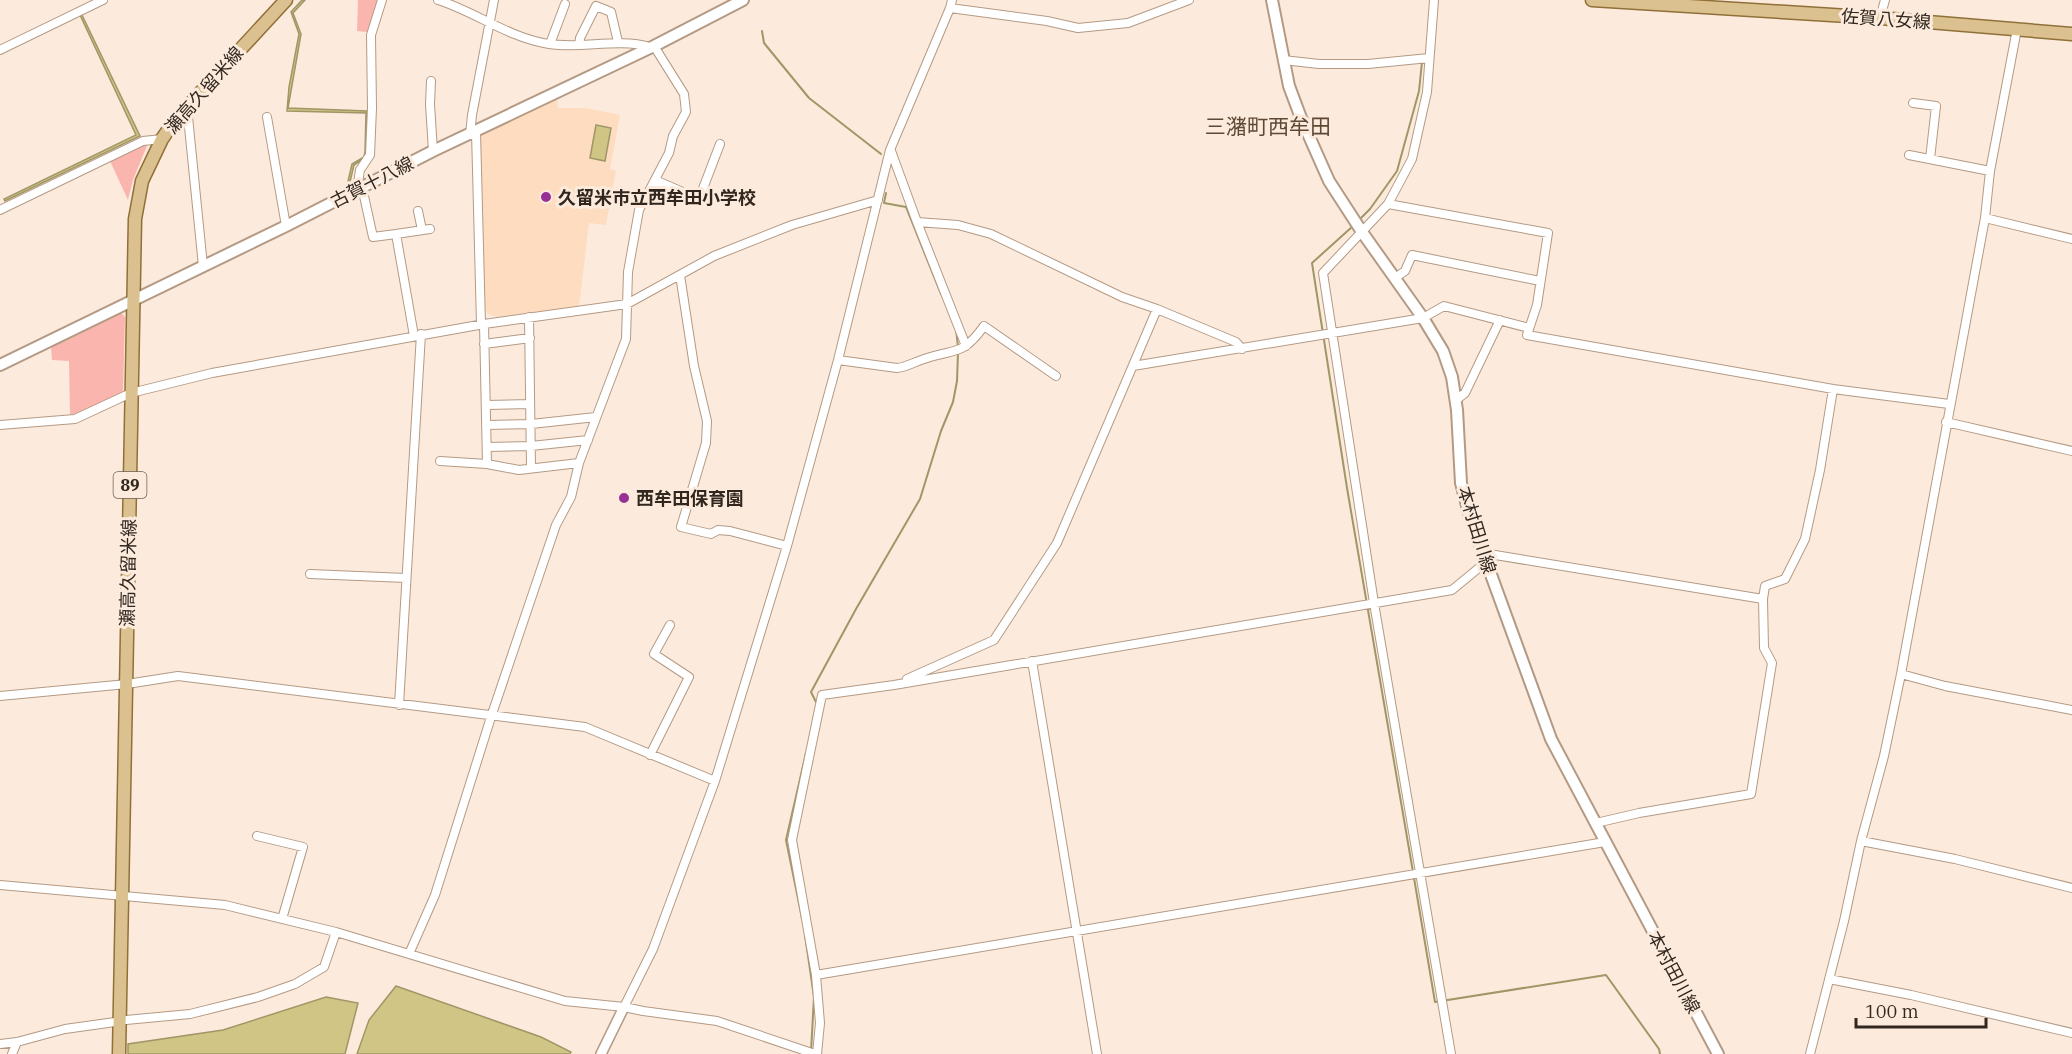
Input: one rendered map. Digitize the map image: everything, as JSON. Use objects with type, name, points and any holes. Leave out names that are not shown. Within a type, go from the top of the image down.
[{"type":"main road","name":"瀬高久留米線","points":[[119,1054],[135,219],[142,181],[162,139],[187,106],[286,0]]},
{"type":"main road","name":"古賀十八線","points":[[0,365],[203,267],[434,151],[652,47],[743,0]]},
{"type":"main road","name":"本村田川線","points":[[1272,0],[1289,86],[1329,181],[1443,351],[1452,377],[1456,400],[1461,483],[1470,517],[1551,739],[1718,1054]]},
{"type":"main road","name":"佐賀八女線","points":[[1592,0],[1881,18],[2072,34]]},
{"type":"street","points":[[0,50],[104,0]]},
{"type":"street","points":[[382,0],[371,35],[370,155],[360,170],[359,188],[373,237],[426,230],[418,211]]},
{"type":"street","points":[[410,954],[435,894],[490,717],[556,525],[571,497],[579,463],[626,339],[628,272],[639,210],[669,153],[673,136],[686,112],[684,94],[652,47],[618,42],[579,45],[550,44],[525,39],[438,0]]},
{"type":"street","points":[[487,464],[484,344],[472,116],[494,0]]},
{"type":"street","points":[[601,1054],[653,949],[715,780],[787,546],[838,360],[890,150],[951,4],[1078,28],[1128,23],[1189,0]]},
{"type":"street","points":[[1434,0],[1427,92],[1412,159],[1388,204],[1323,273],[1374,603],[1451,1054]]},
{"type":"street","points":[[1881,18],[1885,0]]},
{"type":"street","points":[[550,44],[565,4]]},
{"type":"street","points":[[579,45],[580,38],[596,6],[611,12],[618,42]]},
{"type":"street","points":[[1810,1054],[1844,921],[1861,841],[1884,756],[1901,674],[2017,29]]},
{"type":"street","points":[[1283,60],[1319,64],[1368,64],[1429,58]]},
{"type":"street","points":[[431,81],[430,104],[434,151]]},
{"type":"street","points":[[1913,103],[1936,106],[1930,159]]},
{"type":"street","points":[[187,106],[203,267]]},
{"type":"street","points":[[267,117],[286,226]]},
{"type":"street","points":[[0,210],[143,141],[162,139]]},
{"type":"street","points":[[655,180],[699,199],[720,144]]},
{"type":"street","points":[[890,150],[966,346]]},
{"type":"street","points":[[1910,155],[1990,171]]},
{"type":"street","points":[[0,425],[75,419],[131,393],[212,373],[482,324],[627,304],[714,256],[792,225],[878,200]]},
{"type":"street","points":[[1388,204],[1548,233],[1536,305],[1527,335],[1833,389],[1949,404]]},
{"type":"street","points":[[1984,218],[2072,239]]},
{"type":"street","points":[[917,222],[958,225],[991,234],[1122,297],[1236,342],[1242,349]]},
{"type":"street","points":[[396,234],[417,335],[399,705]]},
{"type":"street","points":[[1395,278],[1405,271],[1412,255],[1540,281]]},
{"type":"street","points":[[680,275],[694,366],[707,421],[706,443],[681,527],[711,534],[718,530],[730,531],[787,546]]},
{"type":"street","points":[[1132,366],[1423,318],[1444,306],[1529,328]]},
{"type":"street","points":[[894,685],[994,640],[1057,543],[1157,309]]},
{"type":"street","points":[[529,317],[531,468]]},
{"type":"street","points":[[1456,400],[1465,393],[1500,320]]},
{"type":"street","points":[[838,360],[897,368],[905,367],[938,354],[955,353],[972,343],[984,326],[1056,376]]},
{"type":"street","points":[[484,344],[530,338]]},
{"type":"street","points":[[1596,824],[1639,813],[1751,794],[1772,663],[1764,648],[1765,586],[1785,579],[1805,538],[1820,470],[1833,389]]},
{"type":"street","points":[[486,405],[530,404]]},
{"type":"street","points":[[486,425],[531,424],[596,417]]},
{"type":"street","points":[[1946,422],[2072,451]]},
{"type":"street","points":[[487,447],[531,446],[588,440]]},
{"type":"street","points":[[440,460],[487,464],[519,470],[579,463]]},
{"type":"street","points":[[0,885],[225,906],[336,932],[565,1001],[717,1021],[816,1054],[820,1023],[816,975],[792,840],[822,695],[894,685],[1452,590],[1484,558],[1763,599]]},
{"type":"street","points":[[310,573],[406,578]]},
{"type":"street","points":[[650,755],[689,677],[654,654],[670,625]]},
{"type":"street","points":[[1032,661],[1097,1054]]},
{"type":"street","points":[[1901,674],[1945,686],[2072,710]]},
{"type":"street","points":[[0,696],[127,684],[178,676],[490,717],[585,727],[715,780]]},
{"type":"street","points":[[257,836],[303,847],[282,919]]},
{"type":"street","points":[[1861,841],[1954,859],[2072,888]]},
{"type":"street","points":[[816,975],[1605,842]]},
{"type":"street","points":[[0,1044],[17,1042],[65,1029],[190,1014],[258,997],[295,984],[324,967],[336,932]]},
{"type":"street","points":[[1829,979],[1911,995],[2072,1033]]},
{"type":"street","points":[[12,1054],[17,1042]]},
{"type":"shaded area","points":[[302,0],[305,0],[293,13],[301,34],[288,108],[367,111],[367,152],[365,158],[354,165],[350,182],[348,181],[352,164],[364,157],[366,113],[287,111],[299,34],[291,12]]},
{"type":"shaded area","points":[[358,0],[378,0],[367,32],[357,31]]},
{"type":"shaded area","points":[[80,15],[140,136],[5,201],[4,199],[136,135]]},
{"type":"shaded area","name":"久留米市立西牟田小学校","points":[[557,96],[558,108],[586,108],[620,115],[610,169],[616,171],[606,225],[589,223],[579,307],[493,316],[487,313],[484,305],[479,134]]},
{"type":"shaded area","points":[[596,125],[611,128],[605,161],[590,158]]},
{"type":"shaded area","points":[[144,143],[147,146],[133,180],[128,200],[109,159]]},
{"type":"shaded area","points":[[121,313],[125,317],[123,392],[85,411],[70,415],[69,361],[52,360],[51,347],[54,343]]},
{"type":"shaded area","points":[[396,986],[541,1037],[571,1052],[570,1054],[357,1054],[369,1020]]},
{"type":"shaded area","points":[[326,997],[358,1003],[345,1054],[128,1054],[128,1044],[223,1030]]},
{"type":"waterway","points":[[762,31],[764,43],[809,98],[881,154]]},
{"type":"waterway","points":[[1359,220],[1370,209],[1397,171],[1419,91],[1422,62]]},
{"type":"waterway","points":[[886,193],[884,203],[906,207],[941,294]]},
{"type":"waterway","points":[[1353,226],[1312,263],[1347,488],[1413,872]]},
{"type":"waterway","points":[[956,329],[958,347]]},
{"type":"waterway","points":[[817,704],[811,692],[920,499],[941,431],[953,402],[957,381],[958,353]]},
{"type":"waterway","points":[[802,918],[786,840],[806,753]]},
{"type":"waterway","points":[[1414,878],[1435,1002],[1606,975],[1659,1049],[1660,1054]]},
{"type":"waterway","points":[[805,935],[814,997],[811,1052]]},
{"type":"place","name":"久留米市立西牟田小学校","points":[[546,197]]},
{"type":"place","name":"西牟田保育園","points":[[624,498]]},
{"type":"district","name":"三潴町西牟田","points":[[1268,126]]}]
